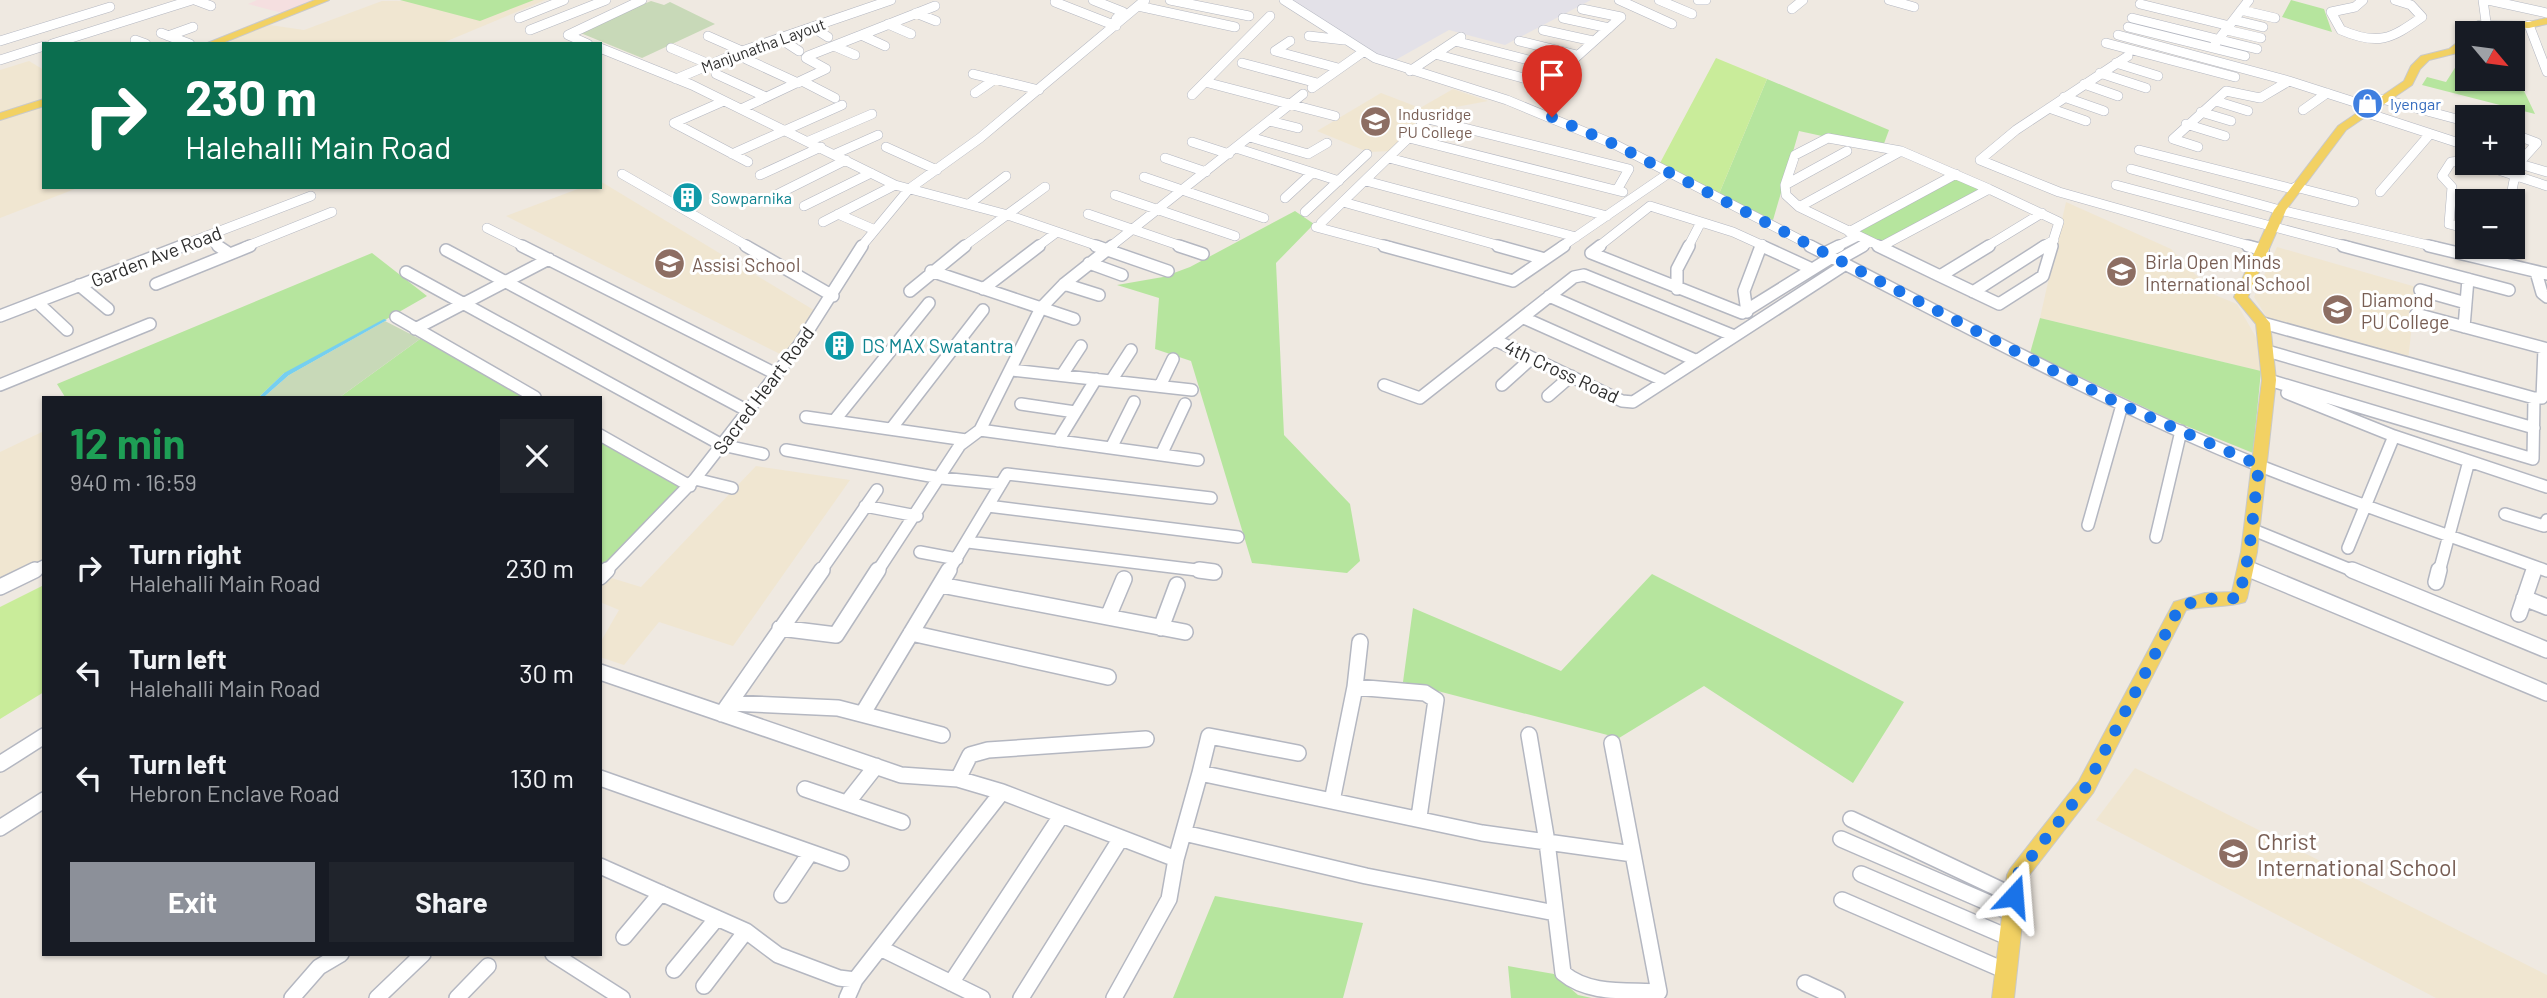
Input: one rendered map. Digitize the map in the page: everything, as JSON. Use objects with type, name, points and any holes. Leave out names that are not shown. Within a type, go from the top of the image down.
[{"type":"main road","points":[[215,42],[324,0]]},
{"type":"main road","points":[[2525,25],[2547,21]]},
{"type":"main road","points":[[2003,998],[2017,875],[2086,787],[2180,606],[2205,599],[2239,598],[2246,568],[2268,383],[2263,323],[2241,297],[2280,209],[2342,128],[2408,83],[2415,68],[2425,58],[2455,49]]},
{"type":"main road","points":[[0,117],[42,103]]},
{"type":"street","points":[[58,42],[194,0],[211,6]]},
{"type":"street","points":[[519,18],[564,0]]},
{"type":"street","points":[[584,42],[568,35],[642,0]]},
{"type":"street","name":"Manjunatha Layout","points":[[676,79],[709,64],[744,55],[779,38],[844,16],[878,8],[891,0]]},
{"type":"street","points":[[1057,0],[1055,2],[1113,24],[1124,13],[1093,0]]},
{"type":"street","points":[[1170,0],[1249,16]]},
{"type":"street","points":[[1284,0],[1363,52],[1410,71],[1466,86],[1552,117],[1669,173],[2122,405],[2259,465],[2541,569],[2524,598],[2519,614]]},
{"type":"street","points":[[1619,0],[1672,24]]},
{"type":"street","points":[[1659,0],[1692,14]]},
{"type":"street","points":[[1698,0],[1706,0]]},
{"type":"street","points":[[1792,9],[1801,0]]},
{"type":"street","points":[[1889,0],[1914,7]]},
{"type":"street","points":[[2192,75],[2249,0]]},
{"type":"street","points":[[2363,0],[2355,7],[2331,12],[2341,30],[2381,41],[2391,40],[2422,17],[2411,5],[2395,0]]},
{"type":"street","points":[[2486,21],[2486,0],[2547,13]]},
{"type":"street","points":[[530,30],[601,1]]},
{"type":"street","points":[[1142,3],[1235,27]]},
{"type":"street","name":"Sacred Heart Road","points":[[602,575],[693,483],[833,296],[857,252],[909,189],[1039,90],[1113,24],[1142,3]]},
{"type":"street","points":[[2140,4],[2230,25],[2261,38]]},
{"type":"street","points":[[0,40],[110,6]]},
{"type":"street","points":[[741,109],[826,69],[806,57],[935,6]]},
{"type":"street","points":[[1435,54],[1549,85],[1577,55],[1621,18],[1582,9]]},
{"type":"street","points":[[2241,10],[2275,18]]},
{"type":"street","points":[[916,13],[936,21]]},
{"type":"street","points":[[844,16],[853,21]]},
{"type":"street","points":[[1192,95],[1270,16]]},
{"type":"street","points":[[1563,18],[1609,28]]},
{"type":"street","points":[[2245,56],[2130,22],[2257,49]]},
{"type":"street","points":[[888,24],[911,34]]},
{"type":"street","points":[[2230,25],[2263,27]]},
{"type":"street","points":[[2529,25],[2546,67]]},
{"type":"street","points":[[184,42],[164,35],[193,27]]},
{"type":"street","points":[[812,27],[828,37]]},
{"type":"street","points":[[1543,30],[1593,41]]},
{"type":"street","points":[[861,35],[885,46]]},
{"type":"street","points":[[1410,71],[1464,35]]},
{"type":"street","points":[[2118,35],[2372,106],[2455,120]]},
{"type":"street","points":[[708,36],[838,101],[786,130],[732,153]]},
{"type":"street","points":[[1309,36],[1345,40]]},
{"type":"street","points":[[779,38],[799,51]]},
{"type":"street","points":[[135,40],[140,42]]},
{"type":"street","points":[[1290,41],[1275,51],[1338,68]]},
{"type":"street","points":[[1455,41],[1563,69]]},
{"type":"street","points":[[1519,41],[1577,55]]},
{"type":"street","points":[[2106,43],[2235,77]]},
{"type":"street","points":[[834,46],[855,55]]},
{"type":"street","points":[[2537,46],[2547,47]]},
{"type":"street","points":[[0,60],[42,47]]},
{"type":"street","points":[[671,48],[709,64]]},
{"type":"street","points":[[602,49],[724,101],[895,185],[1008,215],[1168,271]]},
{"type":"street","points":[[780,628],[836,635],[965,440],[980,430],[1041,308],[1064,284],[1317,83],[1363,52]]},
{"type":"street","points":[[2128,55],[2064,97],[1980,160],[2059,192],[2263,250]]},
{"type":"street","points":[[1242,63],[1317,83]]},
{"type":"street","points":[[2116,63],[2158,76]]},
{"type":"street","points":[[2274,77],[2283,67]]},
{"type":"street","points":[[716,74],[766,97]]},
{"type":"street","points":[[973,74],[1039,90]]},
{"type":"street","points":[[2100,74],[2146,88]]},
{"type":"street","points":[[975,93],[995,79]]},
{"type":"street","points":[[2198,147],[2170,141],[2186,124],[2231,90],[2260,98],[2289,81]]},
{"type":"street","points":[[1205,82],[1335,116]]},
{"type":"street","points":[[2084,84],[2118,96]]},
{"type":"street","points":[[2302,110],[2327,93]]},
{"type":"street","points":[[2064,97],[2105,111]]},
{"type":"street","points":[[724,101],[674,123],[748,162]]},
{"type":"street","points":[[2216,101],[2248,111]]},
{"type":"street","points":[[2372,106],[2430,134],[2455,142]]},
{"type":"street","points":[[2049,108],[2086,121]]},
{"type":"street","points":[[2201,112],[2231,121]]},
{"type":"street","points":[[809,141],[872,114]]},
{"type":"street","points":[[1617,190],[1630,172],[1629,169],[1431,119],[1426,120],[1389,159],[1318,225],[1511,281],[1669,173]]},
{"type":"street","points":[[1270,121],[1298,128]]},
{"type":"street","points":[[2186,124],[2225,136]]},
{"type":"street","points":[[2380,192],[2430,134]]},
{"type":"street","points":[[835,154],[878,135]]},
{"type":"street","points":[[1250,137],[1308,154],[1327,143]]},
{"type":"street","points":[[1409,138],[1637,195]]},
{"type":"street","points":[[1828,138],[1901,151],[2059,222],[2043,275],[2000,304],[1799,207],[1786,195],[1785,185],[1795,155],[1828,138]]},
{"type":"street","points":[[2525,139],[2536,143],[2525,153]]},
{"type":"street","points":[[1192,142],[1339,181]]},
{"type":"street","points":[[760,175],[821,147]]},
{"type":"street","points":[[886,147],[937,170]]},
{"type":"street","points":[[2138,150],[2354,202]]},
{"type":"street","points":[[1785,185],[1847,151]]},
{"type":"street","points":[[1799,207],[1901,151]]},
{"type":"street","points":[[1305,212],[1367,154]]},
{"type":"street","points":[[1165,158],[1206,172]]},
{"type":"street","points":[[1389,159],[1607,216]]},
{"type":"street","points":[[778,194],[846,160]]},
{"type":"street","points":[[2455,162],[2451,162],[2442,176],[2452,187],[2449,224],[2455,226]]},
{"type":"street","points":[[2525,165],[2547,172]]},
{"type":"street","points":[[2131,169],[2280,209],[2542,273],[2542,293],[2547,297]]},
{"type":"street","points":[[804,206],[871,173]]},
{"type":"street","points":[[1285,198],[1312,173]]},
{"type":"street","points":[[622,174],[833,296]]},
{"type":"street","points":[[1524,318],[1665,381],[1835,259],[1853,234],[1956,174]]},
{"type":"street","points":[[2512,189],[2515,175],[2547,186]]},
{"type":"street","points":[[969,204],[1006,176]]},
{"type":"street","points":[[1144,177],[1264,218]]},
{"type":"street","points":[[1366,181],[1576,237]]},
{"type":"street","points":[[823,222],[895,185]]},
{"type":"street","points":[[2116,185],[2272,229],[2509,290]]},
{"type":"street","points":[[910,291],[931,271],[1045,187]]},
{"type":"street","points":[[1882,246],[1989,189]]},
{"type":"street","points":[[1115,195],[1235,236]]},
{"type":"street","name":"Garden Ave Road","points":[[0,316],[311,196]]},
{"type":"street","points":[[1343,202],[1545,259]]},
{"type":"street","points":[[1812,269],[1762,244],[1656,207],[1644,208],[1592,250],[1595,256],[1735,312],[1746,312],[1812,269],[1870,242]]},
{"type":"street","points":[[156,284],[332,212]]},
{"type":"street","points":[[1940,276],[2042,213]]},
{"type":"street","points":[[838,214],[875,230]]},
{"type":"street","points":[[1088,214],[1203,254]]},
{"type":"street","points":[[1677,289],[1676,270],[1700,224]]},
{"type":"street","points":[[487,228],[776,374]]},
{"type":"street","points":[[983,289],[1057,232]]},
{"type":"street","points":[[205,237],[230,254]]},
{"type":"street","points":[[1973,292],[2054,240]]},
{"type":"street","points":[[1746,312],[1744,291],[1762,244]]},
{"type":"street","points":[[446,250],[748,411]]},
{"type":"street","points":[[415,329],[548,259]]},
{"type":"street","points":[[1089,263],[1122,275]]},
{"type":"street","points":[[931,271],[1074,319]]},
{"type":"street","points":[[406,272],[722,445],[764,454]]},
{"type":"street","points":[[1384,385],[1420,398],[1574,276],[1584,275],[1732,335]]},
{"type":"street","points":[[2464,327],[2468,279]]},
{"type":"street","points":[[1064,284],[1098,295]]},
{"type":"street","points":[[79,285],[108,309]]},
{"type":"street","points":[[2420,290],[2466,303]]},
{"type":"street","points":[[1549,296],[1695,360]]},
{"type":"street","points":[[37,302],[67,330]]},
{"type":"street","points":[[834,421],[929,303]]},
{"type":"street","points":[[891,429],[983,310]]},
{"type":"street","points":[[2263,323],[2542,398],[2544,348],[2416,314]]},
{"type":"street","points":[[396,317],[533,396]]},
{"type":"street","points":[[0,385],[150,324]]},
{"type":"street","name":"4th Cross Road","points":[[1495,340],[1622,401],[1633,402],[1665,381]]},
{"type":"street","points":[[1062,375],[1081,346]]},
{"type":"street","points":[[1111,381],[1131,350]]},
{"type":"street","points":[[2267,351],[2534,428]]},
{"type":"street","points":[[1502,385],[1532,358]]},
{"type":"street","points":[[1160,386],[1173,359]]},
{"type":"street","points":[[1012,370],[1192,390]]},
{"type":"street","points":[[1548,396],[1571,376]]},
{"type":"street","points":[[1058,441],[1096,379]]},
{"type":"street","points":[[2268,383],[2533,458],[2534,398]]},
{"type":"street","points":[[2268,383],[2394,436],[2547,487]]},
{"type":"street","points":[[1111,448],[1134,402]]},
{"type":"street","points":[[1021,404],[1075,412]]},
{"type":"street","points":[[1161,455],[1185,404]]},
{"type":"street","points":[[2088,525],[2122,405]]},
{"type":"street","points":[[806,416],[965,440]]},
{"type":"street","points":[[980,430],[1198,460]]},
{"type":"street","points":[[2155,537],[2181,431]]},
{"type":"street","points":[[602,436],[693,483],[732,488]]},
{"type":"street","points":[[2348,548],[2394,436]]},
{"type":"street","points":[[786,450],[941,478],[1001,484]]},
{"type":"street","points":[[2436,582],[2469,461]]},
{"type":"street","points":[[863,713],[1007,474],[1211,498]]},
{"type":"street","points":[[726,709],[877,490]]},
{"type":"street","points":[[865,506],[917,516]]},
{"type":"street","points":[[988,506],[1238,537]]},
{"type":"street","points":[[2505,514],[2544,526],[2547,520]]},
{"type":"street","points":[[2251,529],[2547,650]]},
{"type":"street","points":[[968,542],[1214,572]]},
{"type":"street","points":[[920,552],[957,559]]},
{"type":"street","points":[[0,587],[42,567]]},
{"type":"street","points":[[2246,568],[2547,693]]},
{"type":"street","points":[[1108,617],[1124,579]]},
{"type":"street","points":[[940,585],[1185,632]]},
{"type":"street","points":[[1161,628],[1177,585]]},
{"type":"street","points":[[2524,598],[2547,607]]},
{"type":"street","points":[[911,633],[1108,677]]},
{"type":"street","points":[[1332,801],[1352,691],[1355,687],[1360,642]]},
{"type":"street","points":[[602,673],[726,709],[876,766],[920,778],[958,779],[1002,792],[1176,859]]},
{"type":"street","points":[[1355,687],[1425,693],[1436,700],[1419,817]]},
{"type":"street","points":[[726,709],[816,705],[863,713],[942,735]]},
{"type":"street","points":[[1529,735],[1547,842],[1563,973],[1570,981],[1584,986],[1659,992],[1612,743]]},
{"type":"street","points":[[1114,998],[1169,899],[1176,859],[1209,736],[1298,754]]},
{"type":"street","points":[[0,764],[42,737]]},
{"type":"street","points":[[958,779],[970,755],[988,750],[1146,739]]},
{"type":"street","points":[[847,803],[876,766]]},
{"type":"street","points":[[1200,773],[1419,817],[1482,833],[1633,854]]},
{"type":"street","points":[[602,779],[841,863]]},
{"type":"street","points":[[805,789],[902,822]]},
{"type":"street","points":[[847,998],[855,980],[882,949],[1002,792]]},
{"type":"street","points":[[0,828],[42,801]]},
{"type":"street","points":[[951,983],[1061,816]]},
{"type":"street","points":[[1851,819],[2013,904]]},
{"type":"street","points":[[1184,833],[1366,876],[1555,914]]},
{"type":"street","points":[[1021,998],[1121,838]]},
{"type":"street","points":[[1841,839],[2013,904]]},
{"type":"street","points":[[782,895],[810,853]]},
{"type":"street","points":[[602,870],[746,931],[778,955],[839,978],[855,980]]},
{"type":"street","points":[[1861,874],[2010,938]]},
{"type":"street","points":[[624,937],[661,893]]},
{"type":"street","points":[[1842,900],[2006,971]]},
{"type":"street","points":[[674,970],[717,918]]},
{"type":"street","points":[[704,986],[746,931]]},
{"type":"street","points":[[882,949],[982,998]]},
{"type":"street","points":[[292,998],[319,967],[338,956]]},
{"type":"street","points":[[377,998],[421,956]]},
{"type":"street","points":[[557,956],[622,998]]},
{"type":"street","points":[[457,998],[488,966]]},
{"type":"street","points":[[1805,983],[1837,998]]},
{"type":"shaded area","points":[[257,0],[317,0],[282,13],[248,4]]},
{"type":"shaded area","points":[[545,0],[445,42],[225,42],[270,25],[304,30],[382,1]]},
{"type":"shaded area","points":[[1290,0],[1591,0],[1505,45],[1449,30],[1390,63]]},
{"type":"shaded area","points":[[29,61],[42,69],[42,101],[0,115],[0,70]]},
{"type":"shaded area","name":"Indusridge PU College","points":[[1453,89],[1488,101],[1424,113],[1392,151],[1368,152],[1317,131],[1381,93],[1420,108]]},
{"type":"shaded area","points":[[42,107],[42,189],[75,189],[0,218],[0,121]]},
{"type":"shaded area","name":"Assisi School","points":[[602,182],[817,312],[786,357],[506,216],[578,189],[602,189]]},
{"type":"shaded area","name":"Birla Open Minds International School","points":[[2066,202],[2171,249],[2215,295],[2237,304],[2257,339],[2261,371],[2040,318]]},
{"type":"shaded area","name":"Diamond PU College","points":[[2277,247],[2416,287],[2408,361],[2270,322],[2254,297]]},
{"type":"shaded area","points":[[42,432],[42,564],[0,584],[0,452]]},
{"type":"shaded area","points":[[756,466],[850,480],[733,646],[659,622],[624,665],[602,658],[602,640],[619,610],[602,603],[602,583],[608,577],[641,587]]},
{"type":"shaded area","name":"Christ International School","points":[[2135,768],[2547,975],[2547,998],[2436,998],[2096,820]]},
{"type":"green space","points":[[400,0],[534,0],[480,21]]},
{"type":"green space","points":[[2291,0],[2324,9],[2332,32],[2282,17]]},
{"type":"green space","points":[[651,1],[664,5],[670,2],[715,24],[642,58],[578,32]]},
{"type":"green space","points":[[1716,58],[1767,79],[1719,194],[1660,163]]},
{"type":"green space","points":[[2455,68],[2455,91],[2524,91],[2535,114],[2525,111],[2525,105],[2500,105],[2422,85],[2427,77],[2446,82]]},
{"type":"green space","points":[[1767,79],[1889,130],[1882,149],[1799,131],[1773,220],[1719,194]]},
{"type":"green space","points":[[1958,177],[1983,188],[1884,244],[1859,232]]},
{"type":"green space","points":[[1295,211],[1314,224],[1276,263],[1284,435],[1350,504],[1360,561],[1347,573],[1252,563],[1191,361],[1155,349],[1159,298],[1117,285],[1163,277],[1190,267]]},
{"type":"green space","points":[[372,253],[427,296],[289,375],[284,373],[260,396],[64,396],[57,384]]},
{"type":"green space","points":[[2040,318],[2261,371],[2253,453],[2169,419],[2030,353]]},
{"type":"green space","points":[[385,321],[420,339],[341,396],[265,396],[289,375]]},
{"type":"green space","points":[[421,339],[521,396],[341,396]]},
{"type":"green space","points":[[602,442],[684,488],[602,566]]},
{"type":"green space","points":[[1652,574],[1904,702],[1853,783],[1704,686],[1619,738],[1403,682],[1413,608],[1561,671]]},
{"type":"green space","points":[[42,586],[42,693],[0,719],[0,607]]},
{"type":"green space","points":[[1215,896],[1363,923],[1343,998],[1173,998]]},
{"type":"green space","points":[[1508,966],[1554,974],[1578,995],[1592,998],[1511,998]]},
{"type":"water","points":[[384,319],[387,320],[289,375],[265,396],[260,396],[284,373]]},
{"type":"place","name":"Iyengar","points":[[2367,103]]},
{"type":"place","name":"Indusridge PU College","points":[[1375,122]]},
{"type":"place","name":"Sowparnika","points":[[688,197]]},
{"type":"place","name":"Assisi School","points":[[669,264]]},
{"type":"place","name":"Birla Open Minds International School","points":[[2122,272]]},
{"type":"place","name":"Diamond PU College","points":[[2338,310]]},
{"type":"place","name":"DS MAX Swatantra","points":[[839,345]]},
{"type":"place","name":"Christ International School","points":[[2234,854]]},
{"type":"route","points":[[1552,117],[1616,145],[2122,405],[2259,465],[2249,552],[2239,598],[2205,599],[2180,606],[2086,787],[2017,875],[2014,896]]}]
